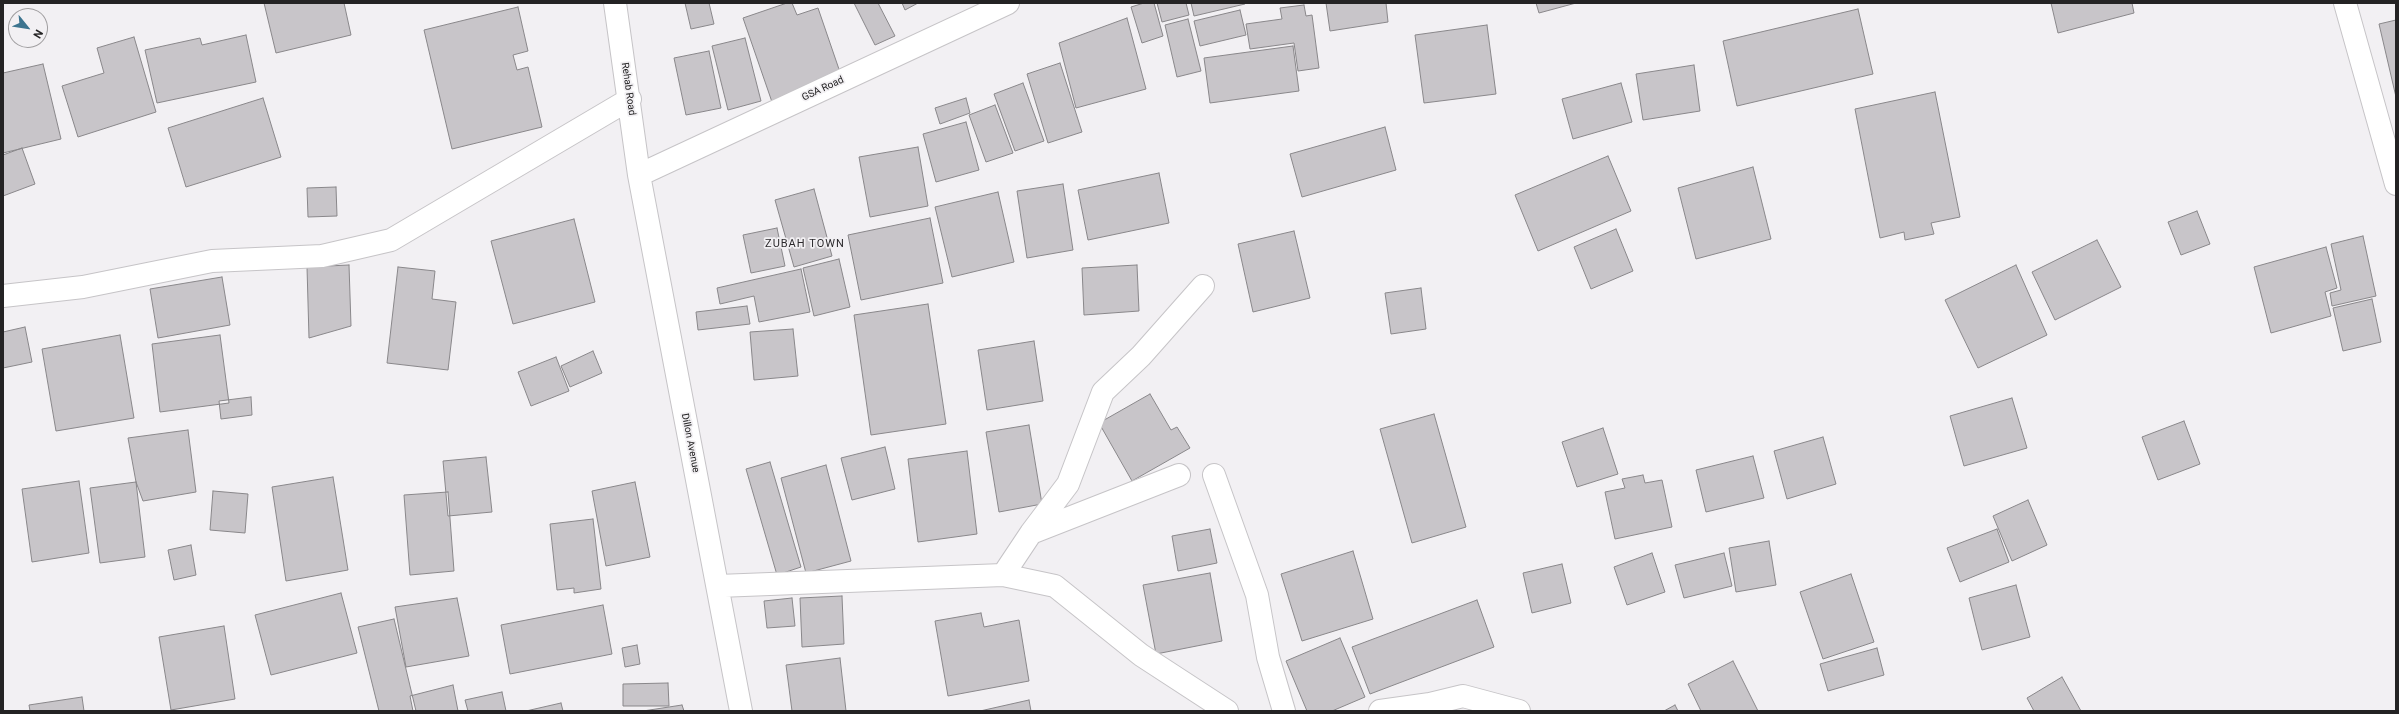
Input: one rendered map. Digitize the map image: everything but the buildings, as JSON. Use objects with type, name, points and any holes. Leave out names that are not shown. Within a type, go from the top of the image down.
[{"type":"street","name":"Rehab Road","points":[[614,3],[630,99],[639,175]]},
{"type":"street","name":"GSA Road","points":[[639,175],[1008,3]]},
{"type":"street","points":[[2344,3],[2396,184]]},
{"type":"street","points":[[3,296],[83,287],[212,261],[322,256],[391,240],[630,99]]},
{"type":"street","name":"Dillon Avenue","points":[[639,175],[741,711]]},
{"type":"street","points":[[1003,575],[1031,533],[1068,484],[1102,392],[1141,356],[1204,286]]},
{"type":"street","points":[[1031,533],[1178,475]]},
{"type":"street","points":[[1214,475],[1257,595],[1268,657],[1284,711]]},
{"type":"street","points":[[718,586],[1003,575],[1055,586],[1141,655],[1228,711]]},
{"type":"street","points":[[1380,711],[1430,704],[1463,696],[1519,711]]},
{"type":"district","name":"ZUBAH TOWN","points":[[805,244]]}]
